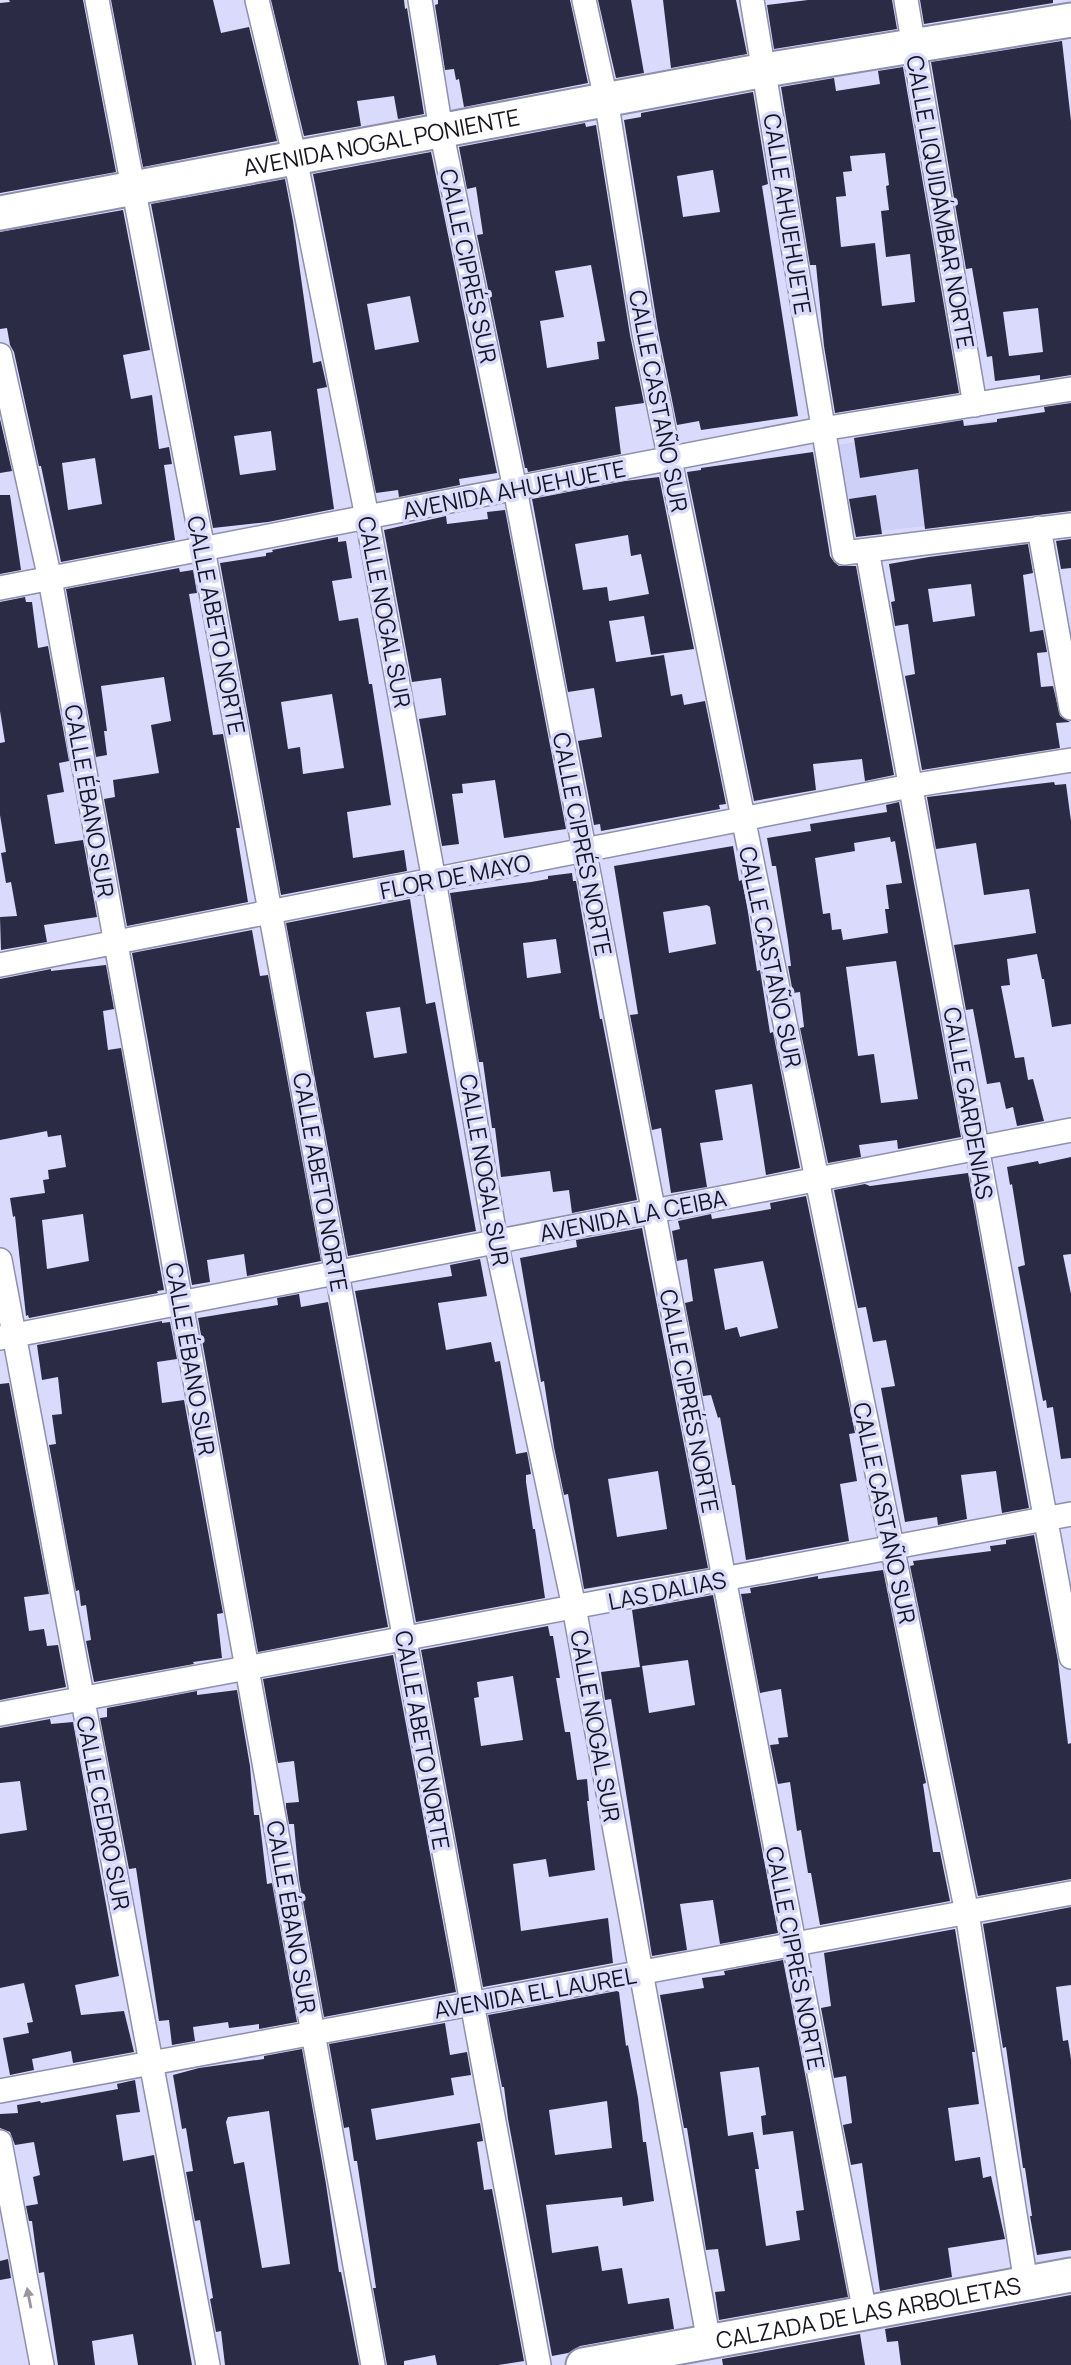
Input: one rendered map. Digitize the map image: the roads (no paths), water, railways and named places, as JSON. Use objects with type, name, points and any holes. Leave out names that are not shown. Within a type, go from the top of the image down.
[{"type":"street","name":"CALLE ABETO NORTE","points":[[97,0],[271,912],[539,2365]]},
{"type":"street","name":"CALLE NOGAL SUR","points":[[257,0],[295,158],[367,517],[434,880],[496,1242],[574,1607],[709,2342]]},
{"type":"street","name":"CALLE CIPRÉS SUR","points":[[420,0],[441,130],[515,489]]},
{"type":"street","name":"CALLE CASTAÑO SUR","points":[[584,0],[606,99],[644,333],[967,1913],[1026,2283]]},
{"type":"street","name":"CALLE AHUEHUETE","points":[[752,0],[822,429],[855,551]]},
{"type":"street","name":"CALLE LIQUIDÁMBAR NORTE","points":[[906,0],[975,405]]},
{"type":"street","name":"AVENIDA NOGAL PONIENTE","points":[[0,213],[606,99],[1070,17]]},
{"type":"street","name":"CALLE ÉBANO SUR","points":[[0,355],[50,579],[373,2365]]},
{"type":"street","name":"AVENIDA AHUEHUETE","points":[[0,589],[822,429],[1071,389]]},
{"type":"street","name":"CALLE CIPRÉS NORTE","points":[[515,489],[864,2313]]},
{"type":"street","points":[[855,551],[1071,525]]},
{"type":"street","points":[[1040,527],[1071,708]]},
{"type":"street","name":"CALLE GARDENIAS","points":[[855,551],[910,786],[1071,1657]]},
{"type":"street","name":"FLOR DE MAYO","points":[[0,965],[910,786],[1071,760]]},
{"type":"street","name":"AVENIDA LA CEIBA","points":[[7,1337],[1071,1130]]},
{"type":"street","name":"CALLE CEDRO SUR","points":[[0,1260],[7,1337],[82,1699],[208,2365]]},
{"type":"street","name":"LAS DALIAS","points":[[0,1714],[1071,1514]]},
{"type":"street","name":"AVENIDA EL LAUREL","points":[[0,2091],[1071,1894]]},
{"type":"street","points":[[0,2142],[42,2365]]},
{"type":"street","name":"CALZADA DE LAS ARBOLETAS","points":[[583,2365],[1071,2275]]}]
